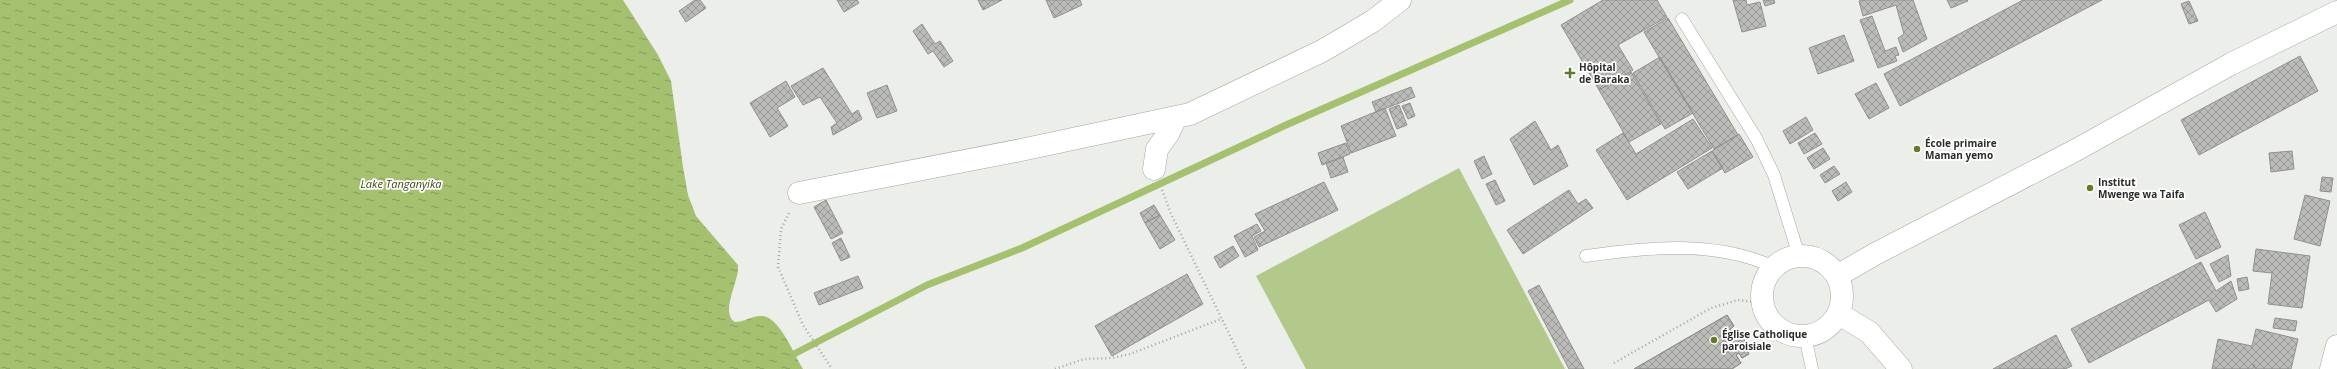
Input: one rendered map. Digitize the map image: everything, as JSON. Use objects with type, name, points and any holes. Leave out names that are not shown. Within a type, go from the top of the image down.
[{"type":"street","points":[[800,193],[1021,150],[1190,114],[1322,51],[1373,21],[1400,0]]},
{"type":"street","points":[[1837,276],[1970,204],[2110,132],[2231,64],[2337,12]]},
{"type":"street","points":[[1154,169],[1157,149],[1168,134],[1176,117]]},
{"type":"street","points":[[1799,256],[1814,257],[1828,264],[1837,276],[1843,295],[1839,314],[1825,330],[1805,336],[1786,333],[1770,321],[1762,303],[1764,284],[1774,267],[1786,259],[1799,256]]},
{"type":"street","points":[[1839,314],[1869,332],[1901,369]]},
{"type":"street","points":[[2331,369],[2337,346]]},
{"type":"lane","points":[[1682,20],[1759,144],[1774,175],[1799,256]]},
{"type":"lane","points":[[1586,256],[1635,249],[1715,249],[1751,257],[1774,267]]},
{"type":"lane","points":[[1805,336],[1812,369]]},
{"type":"path","points":[[1154,169],[1171,214],[1246,369]]},
{"type":"path","points":[[800,193],[781,229],[778,267],[803,325],[832,369]]},
{"type":"path","points":[[1614,363],[1711,308],[1738,300],[1762,303]]},
{"type":"path","points":[[1055,369],[1084,359],[1112,358],[1130,354],[1221,319]]},
{"type":"shaded area","points":[[1459,168],[1565,369],[1306,369],[1256,276]]},
{"type":"water","name":"Lake Tanganyika","points":[[0,0],[623,0],[658,55],[671,81],[688,195],[696,216],[738,265],[738,272],[729,304],[731,317],[735,322],[759,316],[769,318],[781,330],[803,369],[0,369]]},
{"type":"building","points":[[695,0],[700,0],[706,8],[686,22],[679,11]]},
{"type":"building","points":[[837,0],[857,0],[859,3],[844,12]]},
{"type":"building","points":[[978,0],[1002,0],[983,10]]},
{"type":"building","points":[[1046,0],[1080,0],[1082,5],[1054,18]]},
{"type":"building","points":[[1603,0],[1657,0],[1667,17],[1618,45],[1633,70],[1599,90],[1561,25]]},
{"type":"building","points":[[1733,0],[1746,0],[1747,5],[1760,2],[1766,26],[1742,32]]},
{"type":"building","points":[[1763,0],[1774,0],[1775,3],[1765,6]]},
{"type":"building","points":[[1913,0],[1927,39],[1903,52],[1898,38],[1904,34],[1896,5],[1863,16],[1859,1]]},
{"type":"building","points":[[1947,0],[1967,0],[1968,1],[1951,8]]},
{"type":"building","points":[[2023,0],[2102,0],[1900,106],[1884,74]]},
{"type":"building","points":[[2189,1],[2198,21],[2189,24],[2181,4]]},
{"type":"building","points":[[1872,16],[1885,51],[1896,47],[1899,55],[1895,56],[1897,61],[1878,68],[1860,20]]},
{"type":"building","points":[[1668,18],[1738,135],[1714,149],[1644,32]]},
{"type":"building","points":[[922,24],[935,44],[940,41],[953,61],[944,67],[933,51],[928,54],[913,31]]},
{"type":"building","points":[[1844,35],[1854,61],[1818,74],[1809,48]]},
{"type":"building","points":[[2300,56],[2318,91],[2199,155],[2181,120]]},
{"type":"building","points":[[1660,57],[1693,113],[1665,129],[1633,73]]},
{"type":"building","points":[[823,68],[852,114],[858,110],[862,119],[833,135],[831,127],[837,123],[820,97],[803,105],[791,86]]},
{"type":"building","points":[[1631,72],[1661,124],[1629,142],[1599,90]]},
{"type":"building","points":[[786,81],[795,97],[777,108],[788,126],[770,137],[750,103]]},
{"type":"building","points":[[1876,83],[1889,108],[1869,119],[1855,94]]},
{"type":"building","points":[[887,85],[897,111],[877,118],[867,93]]},
{"type":"building","points":[[1411,87],[1415,97],[1376,112],[1372,102]]},
{"type":"building","points":[[1410,103],[1415,116],[1408,119],[1402,106]]},
{"type":"building","points":[[1399,105],[1407,125],[1397,129],[1389,109]]},
{"type":"building","points":[[1385,108],[1396,136],[1351,153],[1341,126]]},
{"type":"building","points":[[1806,117],[1813,130],[1790,144],[1783,131]]},
{"type":"building","points":[[1693,119],[1712,148],[1627,200],[1596,150],[1623,133],[1636,154]]},
{"type":"building","points":[[1535,121],[1551,150],[1558,145],[1568,166],[1534,185],[1510,139]]},
{"type":"building","points":[[1815,133],[1822,144],[1804,154],[1798,143]]},
{"type":"building","points":[[1739,134],[1753,157],[1725,173],[1712,151]]},
{"type":"building","points":[[1346,143],[1350,154],[1322,165],[1318,153]]},
{"type":"building","points":[[1823,148],[1830,159],[1814,169],[1807,158]]},
{"type":"building","points":[[1712,151],[1723,168],[1688,189],[1677,172]]},
{"type":"building","points":[[2292,151],[2294,169],[2271,172],[2269,153]]},
{"type":"building","points":[[1484,156],[1492,174],[1482,179],[1474,161]]},
{"type":"building","points":[[1343,157],[1348,172],[1331,178],[1326,163]]},
{"type":"building","points":[[1834,166],[1840,174],[1825,183],[1820,175]]},
{"type":"building","points":[[2322,177],[2333,178],[2331,192],[2320,191]]},
{"type":"building","points":[[1495,180],[1505,201],[1496,205],[1486,184]]},
{"type":"building","points":[[1324,182],[1338,210],[1259,247],[1254,237],[1265,231],[1255,214]]},
{"type":"building","points":[[1846,182],[1852,192],[1838,201],[1832,191]]},
{"type":"building","points":[[1569,190],[1578,204],[1586,199],[1593,208],[1523,254],[1507,230]]},
{"type":"building","points":[[2305,195],[2330,201],[2320,246],[2294,239]]},
{"type":"building","points":[[826,200],[843,233],[831,239],[814,207]]},
{"type":"building","points":[[1154,205],[1160,215],[1145,223],[1140,213]]},
{"type":"building","points":[[2205,212],[2221,247],[2196,259],[2179,225]]},
{"type":"building","points":[[1160,215],[1175,240],[1160,249],[1145,223]]},
{"type":"building","points":[[1257,224],[1261,231],[1252,236],[1258,250],[1245,257],[1234,236]]},
{"type":"building","points":[[841,238],[850,257],[841,261],[832,243]]},
{"type":"building","points":[[1233,246],[1239,256],[1220,268],[1214,257]]},
{"type":"building","points":[[2256,249],[2310,256],[2302,308],[2268,304],[2272,273],[2253,271]]},
{"type":"building","points":[[2228,255],[2231,276],[2219,282],[2210,264]]},
{"type":"building","points":[[2201,262],[2216,291],[2231,281],[2237,299],[2216,312],[2209,300],[2089,363],[2071,329]]},
{"type":"building","points":[[1187,274],[1203,304],[1112,356],[1095,326]]},
{"type":"building","points":[[858,276],[863,288],[819,305],[814,293]]},
{"type":"building","points":[[2247,277],[2249,289],[2239,291],[2237,279]]},
{"type":"building","points":[[1539,285],[1584,369],[1569,369],[1528,291]]},
{"type":"building","name":"Église Catholique paroisiale","points":[[1727,315],[1734,326],[1730,329],[1732,332],[1738,329],[1748,347],[1746,349],[1749,354],[1742,358],[1739,353],[1736,355],[1741,363],[1732,369],[1634,369]]},
{"type":"building","name":"Église Catholique paroisiale","points":[[1727,315],[1734,326],[1730,329],[1732,332],[1738,329],[1748,347],[1746,349],[1749,354],[1742,358],[1739,353],[1736,355],[1741,363],[1732,369],[1634,369]]},
{"type":"building","points":[[2275,318],[2297,321],[2295,331],[2273,328]]},
{"type":"building","points":[[2256,329],[2298,339],[2291,369],[2255,369],[2254,364],[2253,369],[2212,369],[2218,339],[2252,346]]},
{"type":"building","points":[[2056,335],[2072,366],[2065,369],[1993,369]]},
{"type":"waterway","points":[[794,354],[927,285],[1022,248],[1286,125],[1570,0]]},
{"type":"place","name":"Hôpital de Baraka","points":[[1570,73]]},
{"type":"place","name":"École primaire Maman yemo","points":[[1917,149]]},
{"type":"place","name":"Institut Mwenge wa Taifa","points":[[2090,188]]},
{"type":"place","name":"Église Catholique paroisiale","points":[[1714,340]]}]
